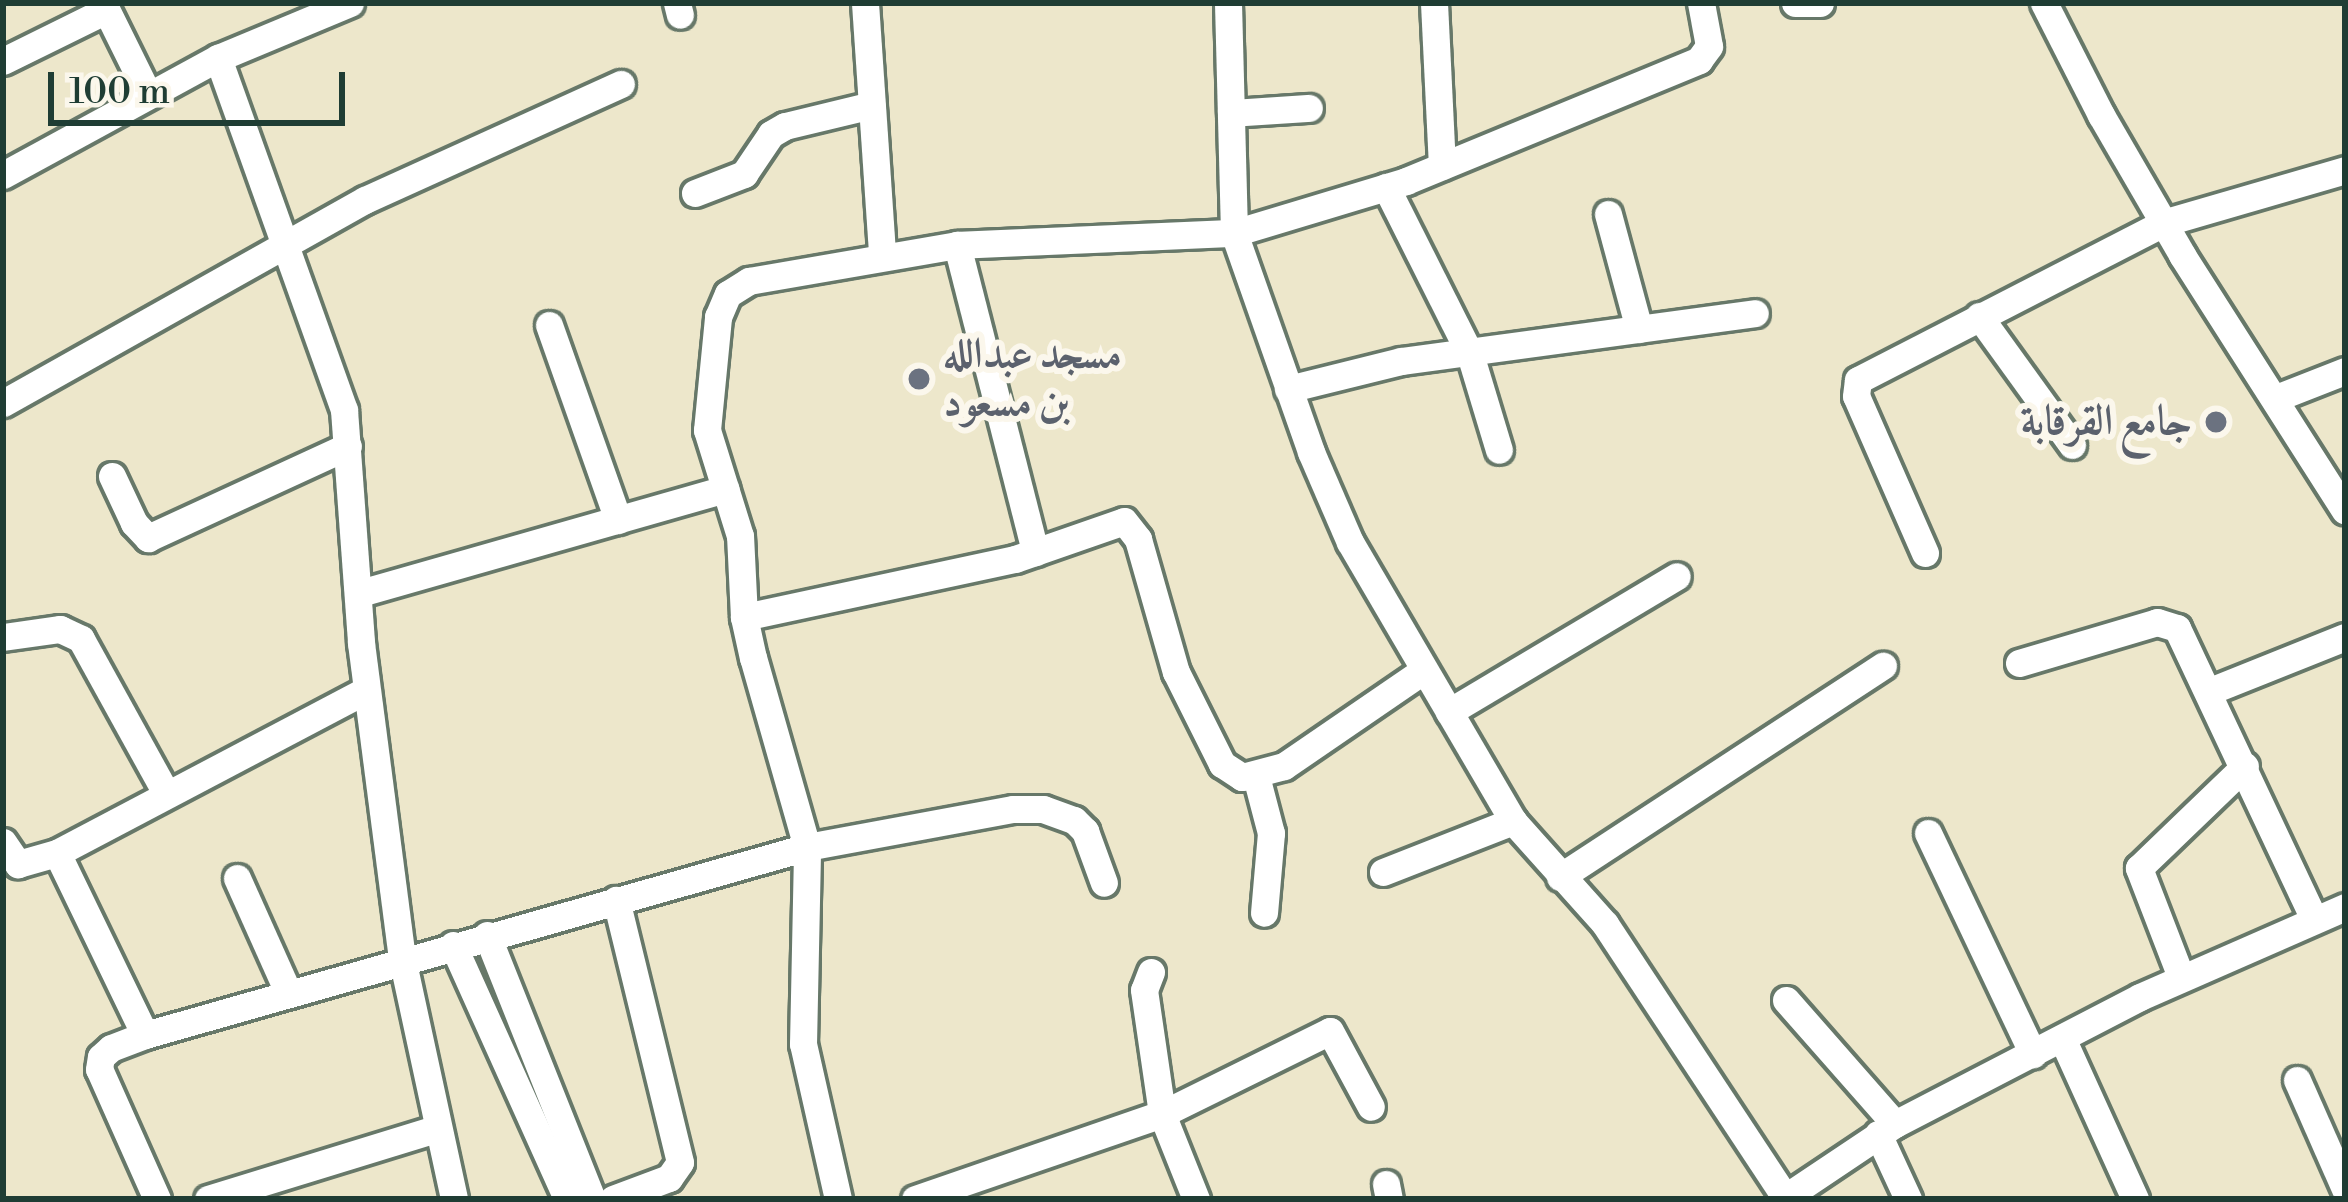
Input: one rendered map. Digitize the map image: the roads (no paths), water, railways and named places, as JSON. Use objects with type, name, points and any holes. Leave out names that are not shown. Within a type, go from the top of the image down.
[{"type":"street","points":[[3,175],[218,58],[289,13],[350,3]]},
{"type":"street","points":[[865,3],[882,255]]},
{"type":"street","points":[[1228,3],[1234,233],[1288,389],[1350,542],[1513,821],[1605,924],[1784,1198],[1886,1129],[2062,1038],[2181,977],[2345,908]]},
{"type":"street","points":[[1434,3],[1442,166]]},
{"type":"street","points":[[838,1199],[803,1044],[807,847],[744,617],[740,536],[707,430],[718,317],[728,294],[749,281],[957,245],[1234,233],[1386,187],[1699,60],[1709,46],[1701,3]]},
{"type":"street","points":[[1795,3],[1820,3]]},
{"type":"street","points":[[2044,3],[2163,223],[2345,511]]},
{"type":"street","points":[[3,61],[105,6],[148,94]]},
{"type":"street","points":[[218,58],[335,377],[348,446],[366,690],[402,958],[454,1199]]},
{"type":"street","points":[[3,403],[365,200],[621,85]]},
{"type":"street","points":[[695,193],[744,174],[771,134],[785,126],[872,105]]},
{"type":"street","points":[[1231,113],[1310,108]]},
{"type":"street","points":[[1925,553],[1855,384],[2163,223],[2345,170]]},
{"type":"street","points":[[1386,187],[1470,354],[1499,450]]},
{"type":"street","points":[[1608,214],[1639,328]]},
{"type":"street","points":[[957,245],[1035,552]]},
{"type":"street","points":[[1288,389],[1363,368],[1755,314]]},
{"type":"street","points":[[1979,316],[2072,445]]},
{"type":"street","points":[[549,325],[618,520]]},
{"type":"street","points":[[2276,398],[2345,370]]},
{"type":"street","points":[[112,476],[134,523],[148,538],[164,535],[348,446]]},
{"type":"street","points":[[360,593],[726,489]]},
{"type":"street","points":[[744,617],[1035,552],[1113,522],[1131,528],[1154,590],[1164,642],[1216,754],[1232,771],[1256,776],[1284,766],[1423,671]]},
{"type":"street","points":[[1449,712],[1677,576]]},
{"type":"street","points":[[2019,663],[2157,622],[2177,628],[2314,919]]},
{"type":"street","points":[[3,638],[48,629],[81,638],[166,793]]},
{"type":"street","points":[[2210,691],[2345,638]]},
{"type":"street","points":[[1560,877],[1883,666]]},
{"type":"street","points":[[3,842],[18,864],[57,853],[366,690]]},
{"type":"street","points":[[2181,977],[2139,868],[2245,766]]},
{"type":"street","points":[[1256,776],[1271,833],[1264,913]]},
{"type":"street","points":[[157,1199],[99,1069],[100,1057],[111,1048],[145,1035],[402,958],[807,847],[1012,808],[1043,809],[1074,820],[1085,831],[1104,883]]},
{"type":"street","points":[[1383,872],[1513,821]]},
{"type":"street","points":[[1928,833],[2032,1054]]},
{"type":"street","points":[[57,853],[145,1035]]},
{"type":"street","points":[[237,878],[288,992]]},
{"type":"street","points":[[613,1199],[669,1178],[680,1162],[616,900]]},
{"type":"street","points":[[487,935],[592,1199]]},
{"type":"street","points":[[453,945],[567,1199]]},
{"type":"street","points":[[1151,972],[1144,991],[1162,1114],[1196,1199]]},
{"type":"street","points":[[1786,1000],[1886,1129],[1908,1199]]},
{"type":"street","points":[[915,1199],[1162,1114],[1330,1031],[1371,1107]]},
{"type":"street","points":[[2062,1038],[2134,1199]]},
{"type":"street","points":[[2297,1080],[2345,1189]]},
{"type":"street","points":[[208,1199],[436,1129]]},
{"type":"place","name":"مسجد عبدالله بن مسعود","points":[[919,379]]},
{"type":"place","name":"جامع القرقابة","points":[[2216,422]]}]
